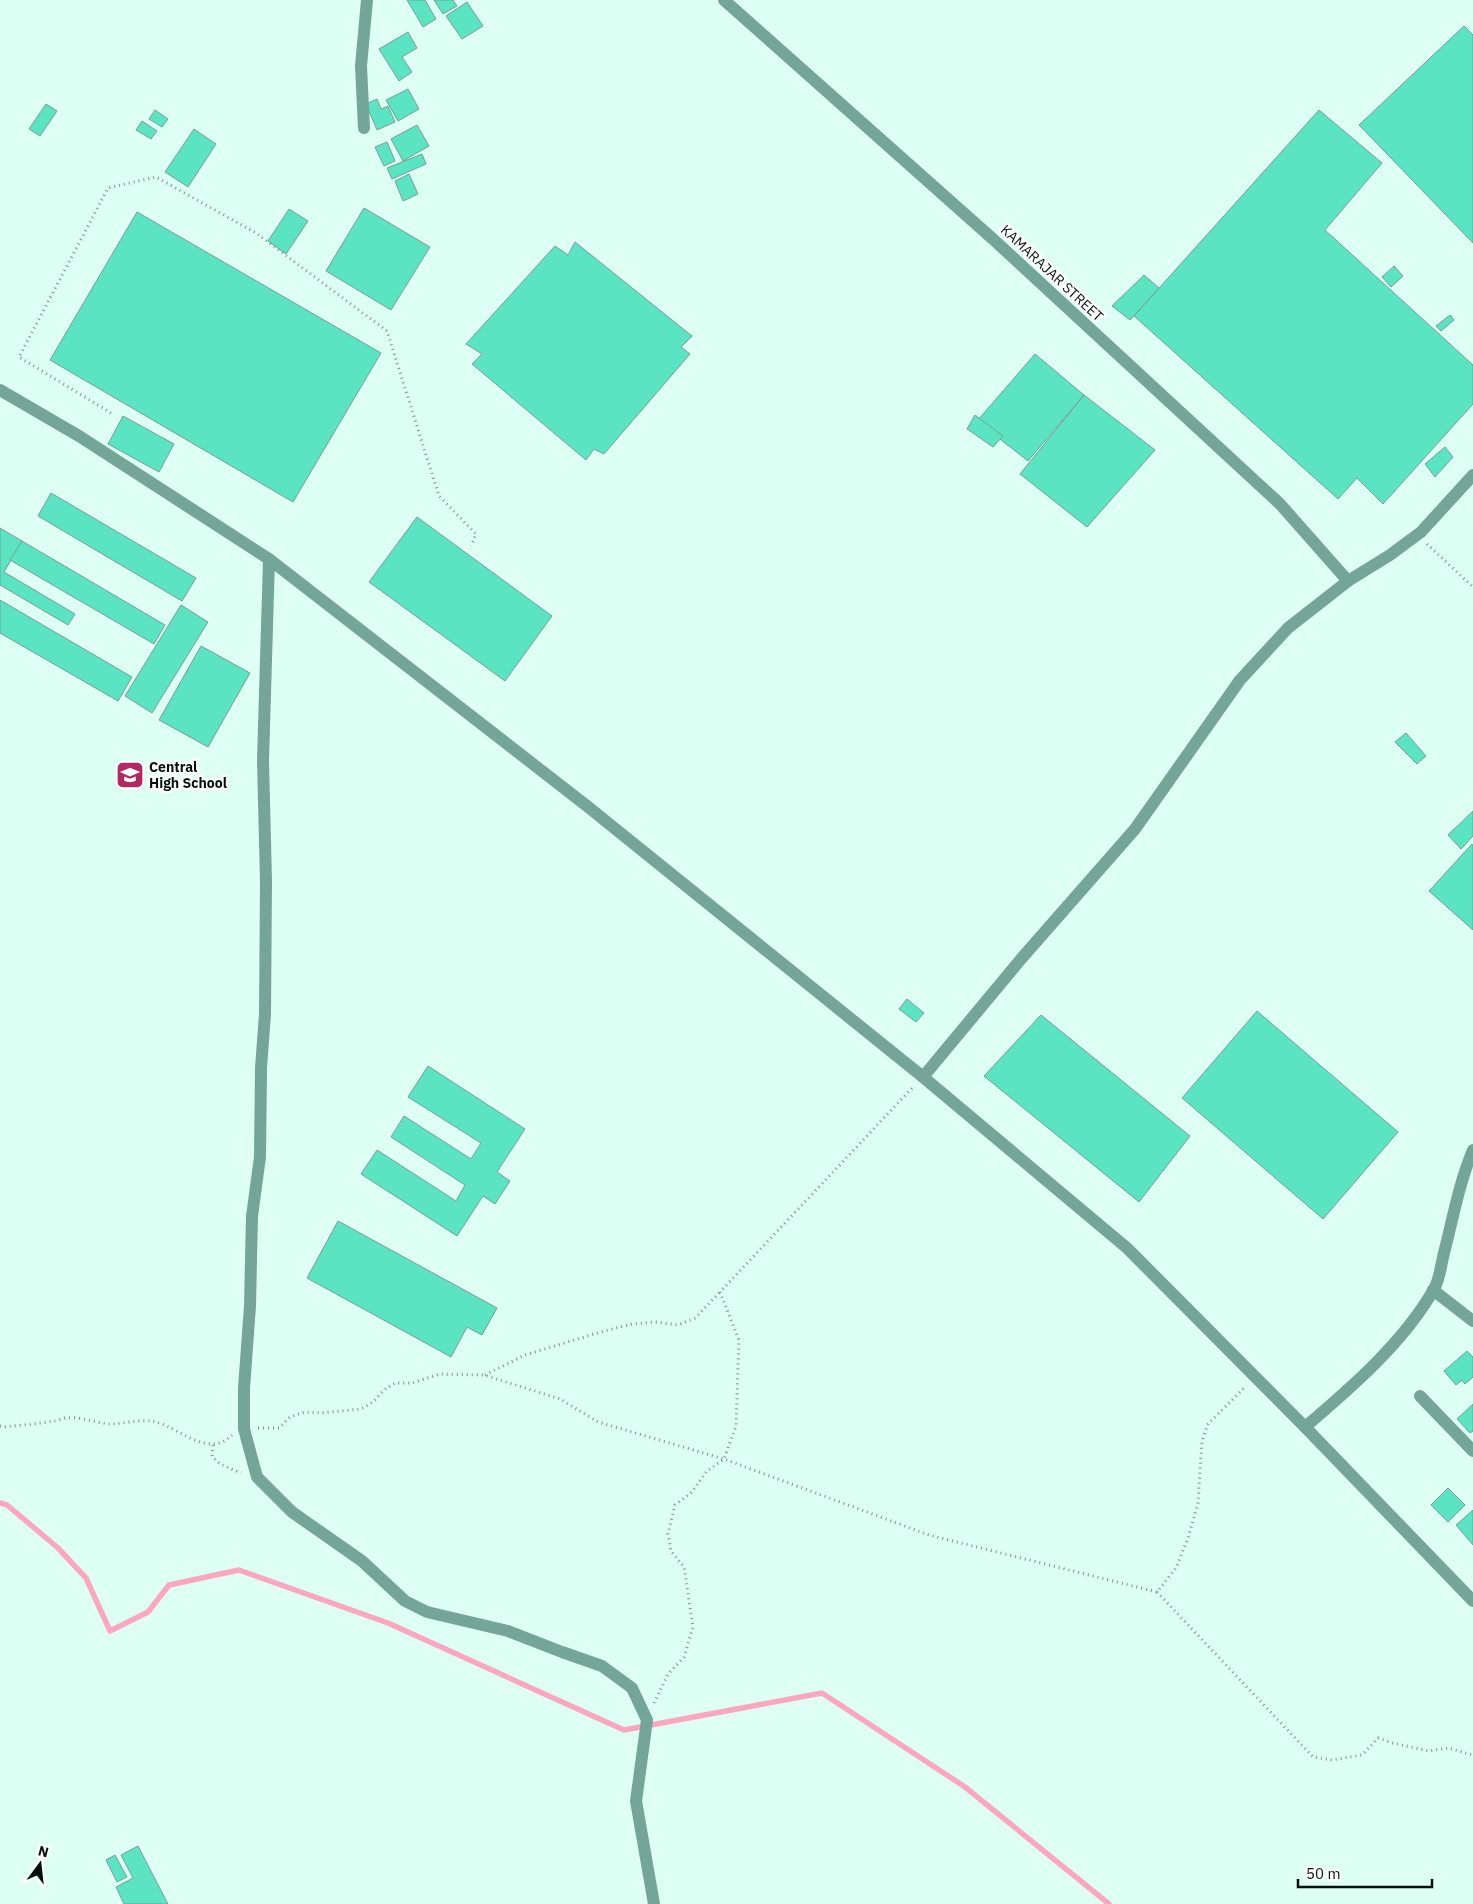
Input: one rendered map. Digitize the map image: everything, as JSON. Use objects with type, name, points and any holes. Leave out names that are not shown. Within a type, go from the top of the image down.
[{"type":"street","points":[[364,128],[361,66],[367,0]]},
{"type":"street","name":"KAMARAJAR STREET","points":[[724,0],[994,240],[1265,491],[1292,518],[1348,581]]},
{"type":"street","points":[[0,390],[79,436],[269,560],[587,806],[923,1077],[1127,1248],[1256,1377],[1473,1601]]},
{"type":"street","points":[[923,1077],[1021,959],[1135,829],[1240,680],[1288,628],[1348,581],[1417,535],[1473,475]]},
{"type":"street","points":[[269,560],[263,761],[266,881],[265,1014],[261,1068],[260,1157],[252,1216],[250,1306],[244,1388],[244,1429],[257,1477],[292,1512],[362,1561],[405,1601],[427,1612],[508,1631],[602,1666],[632,1688],[647,1720],[636,1800],[654,1904]]},
{"type":"street","points":[[1305,1427],[1349,1390],[1382,1356],[1417,1316],[1433,1290],[1465,1170],[1473,1150]]},
{"type":"street","points":[[1433,1290],[1473,1321]]},
{"type":"street","points":[[1420,1396],[1473,1451]]},
{"type":"path","points":[[111,413],[19,357],[108,188],[156,177],[256,233],[387,331],[439,496],[476,534],[471,546]]},
{"type":"path","points":[[1417,535],[1473,587]]},
{"type":"path","points":[[484,1375],[525,1355],[604,1331],[632,1324],[655,1322],[678,1325],[695,1318],[923,1077]]},
{"type":"path","points":[[647,1720],[668,1674],[684,1657],[693,1627],[684,1567],[671,1551],[668,1534],[675,1505],[692,1492],[706,1472],[724,1459],[736,1426],[739,1340],[720,1292]]},
{"type":"path","points":[[0,1426],[55,1421],[65,1418],[110,1424],[153,1421],[166,1425],[171,1430],[197,1441],[213,1445],[226,1441],[236,1431],[279,1428],[290,1417],[305,1412],[322,1413],[361,1409],[373,1402],[384,1390],[396,1383],[412,1383],[440,1374],[484,1375],[560,1399],[598,1422],[724,1459],[929,1535],[1157,1592],[1313,1758],[1332,1760],[1362,1755],[1378,1738],[1430,1751],[1448,1748],[1473,1756]]},
{"type":"path","points":[[1157,1592],[1176,1568],[1188,1538],[1198,1503],[1202,1441],[1208,1424],[1226,1404],[1256,1377]]},
{"type":"path","points":[[213,1445],[212,1456],[220,1464],[237,1472],[257,1477]]},
{"type":"building","points":[[407,0],[425,0],[436,19],[423,27]]},
{"type":"building","points":[[434,0],[453,0],[457,6],[443,14]]},
{"type":"building","points":[[467,2],[483,26],[462,39],[446,16]]},
{"type":"building","points":[[1464,26],[1473,35],[1473,243],[1359,125]]},
{"type":"building","points":[[408,32],[417,48],[402,57],[412,72],[399,81],[379,49]]},
{"type":"building","points":[[408,89],[419,109],[398,121],[386,100]]},
{"type":"building","points":[[377,99],[381,109],[388,106],[395,122],[377,130],[366,104]]},
{"type":"building","points":[[46,104],[57,111],[40,136],[29,129]]},
{"type":"building","points":[[155,110],[168,119],[162,127],[149,119]]},
{"type":"building","points":[[1319,110],[1382,163],[1325,230],[1473,365],[1473,404],[1383,504],[1357,478],[1338,499],[1134,316]]},
{"type":"building","points":[[142,121],[157,131],[151,139],[136,130]]},
{"type":"building","points":[[417,125],[429,146],[403,161],[391,139]]},
{"type":"building","points":[[194,129],[216,144],[188,187],[165,172]]},
{"type":"building","points":[[387,142],[395,161],[384,166],[375,147]]},
{"type":"building","points":[[422,154],[426,164],[392,179],[387,168]]},
{"type":"building","points":[[409,174],[418,194],[403,201],[395,181]]},
{"type":"building","points":[[364,208],[430,247],[391,310],[326,271]]},
{"type":"building","points":[[289,209],[308,221],[286,254],[268,241]]},
{"type":"building","points":[[137,212],[381,353],[293,502],[50,360]]},
{"type":"building","points":[[575,242],[692,336],[681,347],[690,354],[604,454],[594,449],[586,460],[472,364],[482,354],[466,344],[555,246],[568,255]]},
{"type":"building","points":[[1394,266],[1403,276],[1391,287],[1382,277]]},
{"type":"building","points":[[1144,275],[1159,288],[1130,320],[1112,306]]},
{"type":"building","points":[[1450,315],[1454,320],[1441,331],[1436,326]]},
{"type":"building","points":[[1035,354],[1084,395],[1028,461],[977,421]]},
{"type":"building","points":[[1084,395],[1155,450],[1087,527],[1020,474]]},
{"type":"building","points":[[975,415],[1003,436],[993,447],[967,429]]},
{"type":"building","points":[[123,416],[174,444],[159,472],[108,444]]},
{"type":"building","points":[[1445,447],[1453,457],[1435,477],[1425,464]]},
{"type":"building","points":[[51,493],[196,578],[182,601],[38,516]]},
{"type":"building","points":[[417,517],[552,616],[505,681],[369,582]]},
{"type":"building","points":[[0,528],[22,541],[4,572],[75,614],[68,625],[0,585]]},
{"type":"building","points":[[22,541],[165,625],[154,644],[10,560]]},
{"type":"building","points":[[0,600],[132,677],[118,701],[0,633]]},
{"type":"building","points":[[181,605],[208,622],[152,713],[125,696]]},
{"type":"building","points":[[201,646],[250,673],[208,747],[159,720]]},
{"type":"building","points":[[1406,733],[1426,756],[1417,764],[1395,742]]},
{"type":"building","points":[[1473,811],[1473,836],[1461,849],[1448,835]]},
{"type":"building","points":[[1472,844],[1473,846],[1473,930],[1429,891]]},
{"type":"building","points":[[907,999],[924,1013],[916,1022],[899,1009]]},
{"type":"building","points":[[1257,1011],[1398,1132],[1323,1219],[1182,1098]]},
{"type":"building","points":[[1041,1015],[1190,1136],[1139,1202],[984,1076]]},
{"type":"building","points":[[428,1066],[525,1129],[497,1172],[510,1181],[495,1204],[483,1196],[457,1236],[361,1174],[377,1150],[456,1201],[465,1185],[391,1137],[404,1116],[471,1159],[481,1143],[408,1097]]},
{"type":"building","points":[[338,1221],[497,1308],[482,1335],[467,1327],[451,1357],[307,1278]]},
{"type":"building","points":[[1467,1351],[1473,1357],[1473,1377],[1465,1384],[1462,1380],[1456,1385],[1444,1371]]},
{"type":"building","points":[[1473,1404],[1473,1431],[1470,1433],[1457,1419]]},
{"type":"building","points":[[1448,1488],[1465,1505],[1448,1522],[1431,1505]]},
{"type":"building","points":[[1473,1510],[1473,1545],[1456,1525]]},
{"type":"building","points":[[138,1846],[168,1904],[124,1904],[116,1887],[133,1878],[121,1855]]},
{"type":"building","points":[[115,1855],[127,1877],[117,1882],[106,1860]]},
{"type":"waterway","points":[[0,1503],[7,1505],[57,1547],[86,1578],[110,1631],[148,1612],[169,1585],[239,1570],[388,1623],[624,1730],[822,1693],[965,1787],[1109,1904]]},
{"type":"place","name":"Central High School","points":[[130,775]]}]
